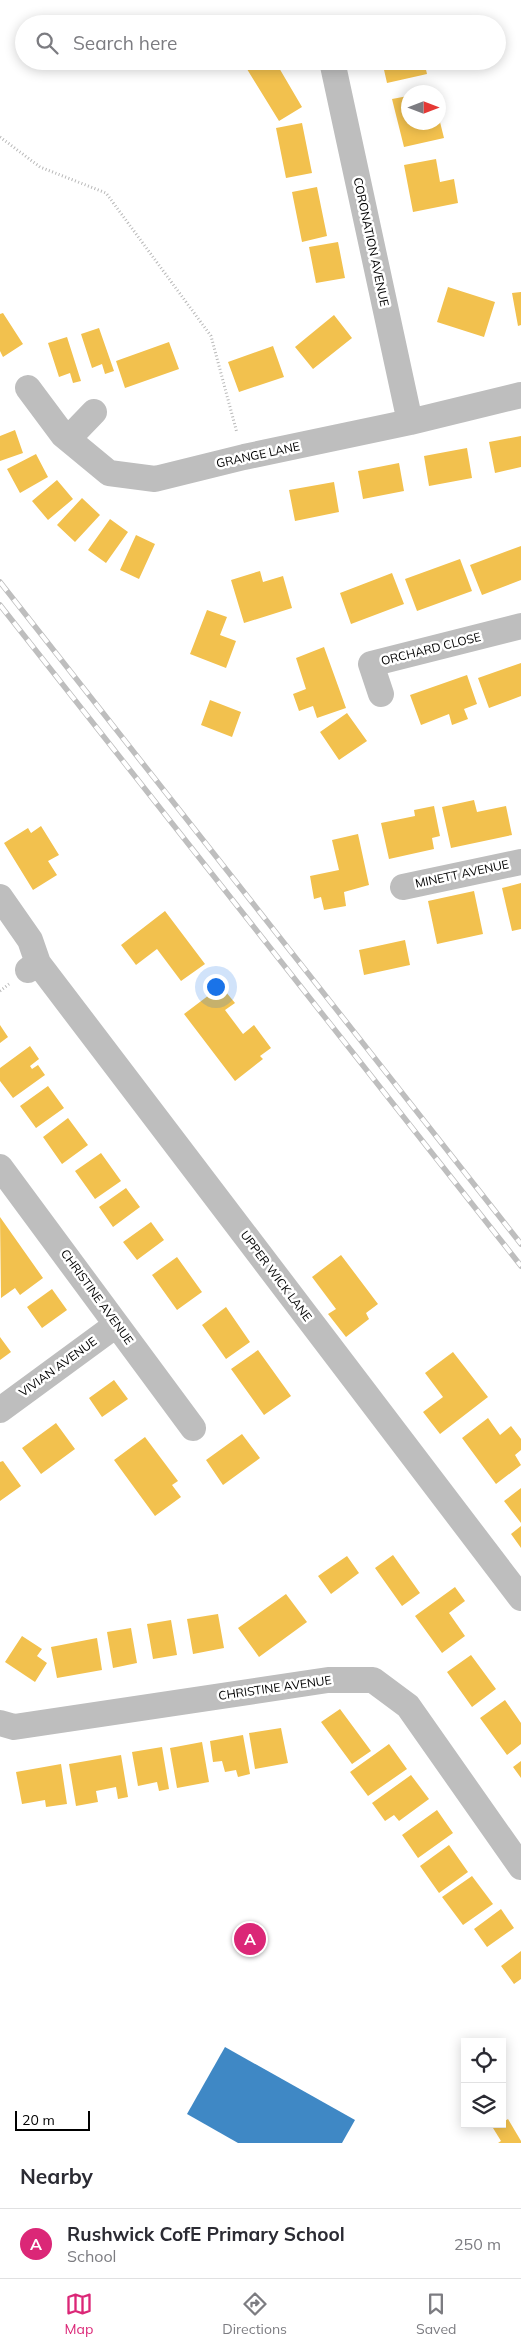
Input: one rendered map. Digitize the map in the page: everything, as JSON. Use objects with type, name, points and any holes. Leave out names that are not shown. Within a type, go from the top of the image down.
[{"type":"street","name":"CORONATION AVENUE","points":[[334,70],[410,422]]},
{"type":"street","name":"GRANGE LANE","points":[[28,388],[68,439],[109,472],[155,479],[244,457],[410,422],[521,395]]},
{"type":"street","points":[[68,439],[94,412]]},
{"type":"street","name":"ORCHARD CLOSE","points":[[381,694],[372,664],[521,626]]},
{"type":"street","name":"MINETT AVENUE","points":[[403,887],[521,862]]},
{"type":"street","name":"UPPER WICK LANE","points":[[0,897],[30,940],[33,966],[521,1598]]},
{"type":"street","name":"CHRISTINE AVENUE","points":[[0,1167],[193,1428]]},
{"type":"street","name":"VIVIAN AVENUE","points":[[0,1410],[116,1324]]},
{"type":"street","name":"CHRISTINE AVENUE","points":[[0,1723],[14,1726],[328,1680],[373,1680],[408,1706],[521,1867]]},
{"type":"path","points":[[0,137],[40,167],[106,193],[211,336],[244,457]]},
{"type":"building: Homes","points":[[248,70],[280,70],[302,107],[279,121]]},
{"type":"building: Homes","points":[[384,70],[426,70],[427,74],[387,83]]},
{"type":"building: Homes","points":[[401,97],[401,130],[442,130],[444,138],[404,147],[392,99]]},
{"type":"building: Homes","points":[[302,123],[312,173],[286,178],[276,128]]},
{"type":"building: Homes","points":[[436,159],[440,182],[454,179],[458,203],[413,212],[404,165]]},
{"type":"building: Homes","points":[[317,187],[327,236],[302,242],[292,192]]},
{"type":"building: Homes","points":[[338,242],[345,278],[316,283],[309,247]]},
{"type":"building: Homes","points":[[448,287],[495,302],[484,337],[437,322]]},
{"type":"building: Homes","points":[[521,292],[521,325],[518,326],[512,293]]},
{"type":"building: Homes","points":[[3,313],[23,344],[3,357],[0,351],[0,314]]},
{"type":"building: Homes","points":[[334,315],[352,338],[313,369],[295,347]]},
{"type":"building: Homes","points":[[99,328],[114,371],[105,374],[102,364],[92,368],[81,334]]},
{"type":"building: Homes","points":[[67,337],[81,381],[73,383],[70,373],[59,377],[48,343]]},
{"type":"building: Homes","points":[[169,342],[179,369],[125,388],[116,361]]},
{"type":"building: Homes","points":[[273,346],[284,377],[239,392],[228,362]]},
{"type":"building: Homes","points":[[15,430],[23,453],[0,461],[0,436]]},
{"type":"building: Homes","points":[[521,436],[521,467],[495,473],[489,442]]},
{"type":"building: Homes","points":[[467,448],[472,478],[429,486],[424,456]]},
{"type":"building: Homes","points":[[36,454],[48,477],[20,493],[7,469]]},
{"type":"building: Homes","points":[[399,463],[404,491],[363,499],[358,471]]},
{"type":"building: Homes","points":[[57,480],[73,499],[48,520],[32,501]]},
{"type":"building: Homes","points":[[334,482],[339,512],[295,521],[289,490]]},
{"type":"building: Homes","points":[[82,498],[100,515],[75,542],[57,525]]},
{"type":"building: Homes","points":[[110,519],[128,532],[106,563],[88,550]]},
{"type":"building: Homes","points":[[136,535],[155,544],[139,579],[120,570]]},
{"type":"building: Homes","points":[[521,546],[521,580],[482,595],[470,565]]},
{"type":"building: Homes","points":[[460,559],[472,591],[417,611],[405,579]]},
{"type":"building: Homes","points":[[260,571],[263,582],[283,576],[292,608],[244,623],[231,580]]},
{"type":"building: Homes","points":[[392,573],[404,604],[351,624],[340,593]]},
{"type":"building: Homes","points":[[207,610],[227,617],[220,635],[236,641],[226,668],[190,654]]},
{"type":"building: Homes","points":[[324,647],[346,708],[317,718],[313,706],[299,711],[293,694],[306,689],[296,658]]},
{"type":"building: Homes","points":[[521,663],[521,696],[489,708],[478,678]]},
{"type":"building: Homes","points":[[467,675],[477,704],[464,709],[468,719],[452,725],[449,714],[421,725],[410,695]]},
{"type":"building: Homes","points":[[210,700],[241,712],[232,737],[201,725]]},
{"type":"building: Homes","points":[[347,713],[367,741],[339,760],[320,732]]},
{"type":"building: Homes","points":[[474,800],[477,812],[506,806],[512,835],[451,848],[442,807]]},
{"type":"building: Homes","points":[[434,806],[440,836],[432,838],[434,849],[389,859],[381,823],[415,816],[414,810]]},
{"type":"building: Homes","points":[[41,826],[59,855],[48,861],[57,875],[33,890],[4,843],[28,828],[31,833]]},
{"type":"building: Homes","points":[[358,834],[369,885],[344,892],[346,906],[324,910],[321,897],[314,899],[310,876],[339,870],[332,840]]},
{"type":"building: Homes","points":[[521,883],[521,929],[512,931],[502,888]]},
{"type":"building: Homes","points":[[474,891],[483,934],[437,944],[428,901]]},
{"type":"building: Homes","points":[[165,911],[205,964],[181,981],[157,949],[136,965],[121,945]]},
{"type":"building: Homes","points":[[405,940],[410,965],[364,975],[359,950]]},
{"type":"building: Homes","points":[[221,986],[235,1003],[225,1010],[243,1034],[254,1025],[271,1048],[260,1056],[263,1059],[235,1081],[184,1014]]},
{"type":"building: Homes","points":[[0,1025],[8,1037],[0,1043]]},
{"type":"building: Homes","points":[[30,1046],[39,1059],[30,1066],[32,1069],[38,1065],[45,1075],[13,1098],[0,1081],[0,1068]]},
{"type":"building: Homes","points":[[48,1086],[64,1108],[36,1128],[20,1106]]},
{"type":"building: Homes","points":[[68,1118],[88,1145],[62,1164],[43,1137]]},
{"type":"building: Homes","points":[[101,1153],[121,1181],[95,1199],[75,1171]]},
{"type":"building: Homes","points":[[126,1188],[140,1207],[113,1227],[99,1207]]},
{"type":"building: Homes","points":[[0,1217],[43,1278],[20,1295],[15,1288],[1,1298]]},
{"type":"building: Homes","points":[[151,1222],[164,1240],[137,1260],[123,1242]]},
{"type":"building: Homes","points":[[341,1255],[378,1304],[366,1313],[369,1319],[346,1337],[328,1314],[336,1309],[312,1277]]},
{"type":"building: Homes","points":[[177,1257],[202,1292],[177,1310],[152,1275]]},
{"type":"building: Homes","points":[[52,1289],[67,1310],[42,1328],[27,1307]]},
{"type":"building: Homes","points":[[226,1307],[250,1342],[226,1359],[202,1325]]},
{"type":"building: Homes","points":[[0,1337],[11,1352],[0,1360]]},
{"type":"building: Homes","points":[[258,1350],[291,1396],[264,1415],[231,1369]]},
{"type":"building: Homes","points":[[453,1352],[488,1397],[440,1434],[423,1412],[443,1397],[425,1373]]},
{"type":"building: Homes","points":[[114,1380],[128,1399],[102,1417],[89,1398]]},
{"type":"building: Homes","points":[[488,1418],[500,1435],[511,1426],[521,1439],[521,1450],[515,1455],[521,1465],[496,1484],[462,1438]]},
{"type":"building: Homes","points":[[56,1423],[75,1449],[41,1474],[22,1448]]},
{"type":"building: Homes","points":[[242,1434],[260,1458],[223,1485],[206,1460]]},
{"type":"building: Homes","points":[[145,1437],[178,1481],[172,1485],[181,1497],[155,1516],[114,1460]]},
{"type":"building: Homes","points":[[3,1461],[21,1486],[0,1501],[0,1462]]},
{"type":"building: Homes","points":[[521,1488],[521,1523],[504,1501]]},
{"type":"building: Homes","points":[[521,1526],[521,1548],[511,1534]]},
{"type":"building: Homes","points":[[393,1555],[420,1593],[402,1606],[375,1568]]},
{"type":"building: Homes","points":[[347,1556],[359,1573],[331,1594],[318,1576]]},
{"type":"building: Homes","points":[[455,1587],[465,1601],[449,1613],[465,1636],[442,1653],[415,1616]]},
{"type":"building: Homes","points":[[286,1594],[307,1622],[259,1657],[238,1628]]},
{"type":"building: Homes","points":[[218,1614],[224,1648],[193,1654],[187,1619]]},
{"type":"building: Homes","points":[[171,1620],[177,1655],[153,1659],[147,1624]]},
{"type":"building: Homes","points":[[131,1628],[137,1663],[113,1668],[107,1632]]},
{"type":"building: Homes","points":[[22,1636],[42,1649],[37,1656],[47,1663],[35,1682],[5,1662]]},
{"type":"building: Homes","points":[[97,1638],[102,1670],[57,1678],[51,1647]]},
{"type":"building: Homes","points":[[471,1655],[496,1689],[472,1707],[447,1672]]},
{"type":"building: Homes","points":[[505,1700],[521,1723],[521,1744],[507,1755],[480,1718]]},
{"type":"building: Homes","points":[[340,1709],[371,1751],[352,1764],[321,1722]]},
{"type":"building: Homes","points":[[281,1728],[288,1763],[255,1769],[249,1733]]},
{"type":"building: Homes","points":[[243,1735],[250,1774],[238,1777],[236,1770],[225,1772],[222,1761],[213,1762],[210,1741]]},
{"type":"building: Homes","points":[[202,1742],[209,1782],[177,1788],[170,1748]]},
{"type":"building: Homes","points":[[389,1744],[407,1769],[368,1796],[350,1772]]},
{"type":"building: Homes","points":[[162,1747],[169,1789],[159,1791],[157,1782],[138,1786],[132,1752]]},
{"type":"building: Homes","points":[[121,1755],[128,1797],[118,1799],[116,1787],[96,1791],[98,1802],[76,1806],[69,1764]]},
{"type":"building: Homes","points":[[521,1761],[521,1778],[513,1767]]},
{"type":"building: Homes","points":[[61,1764],[67,1804],[46,1807],[45,1800],[22,1804],[16,1772]]},
{"type":"building: Homes","points":[[411,1775],[429,1799],[399,1821],[394,1815],[385,1821],[372,1803]]},
{"type":"building: Homes","points":[[437,1810],[453,1833],[418,1858],[402,1835]]},
{"type":"building: Homes","points":[[449,1845],[468,1872],[439,1893],[420,1866]]},
{"type":"building: Homes","points":[[472,1876],[493,1904],[463,1925],[442,1897]]},
{"type":"building: Homes","points":[[501,1909],[514,1928],[487,1947],[474,1929]]},
{"type":"building: Homes","points":[[521,1951],[521,1979],[514,1984],[501,1966]]},
{"type":"building: Homes","points":[[508,2119],[521,2143],[498,2143],[501,2141],[493,2128],[506,2128],[506,2120]]},
{"type":"building: Schools","points":[[225,2047],[355,2120],[342,2143],[238,2143],[187,2114]]},
{"type":"railway","points":[[0,582],[521,1244]]},
{"type":"railway","points":[[0,605],[521,1266]]},
{"type":"place","name":"Rushwick CofE Primary School","points":[[250,1939]]}]
